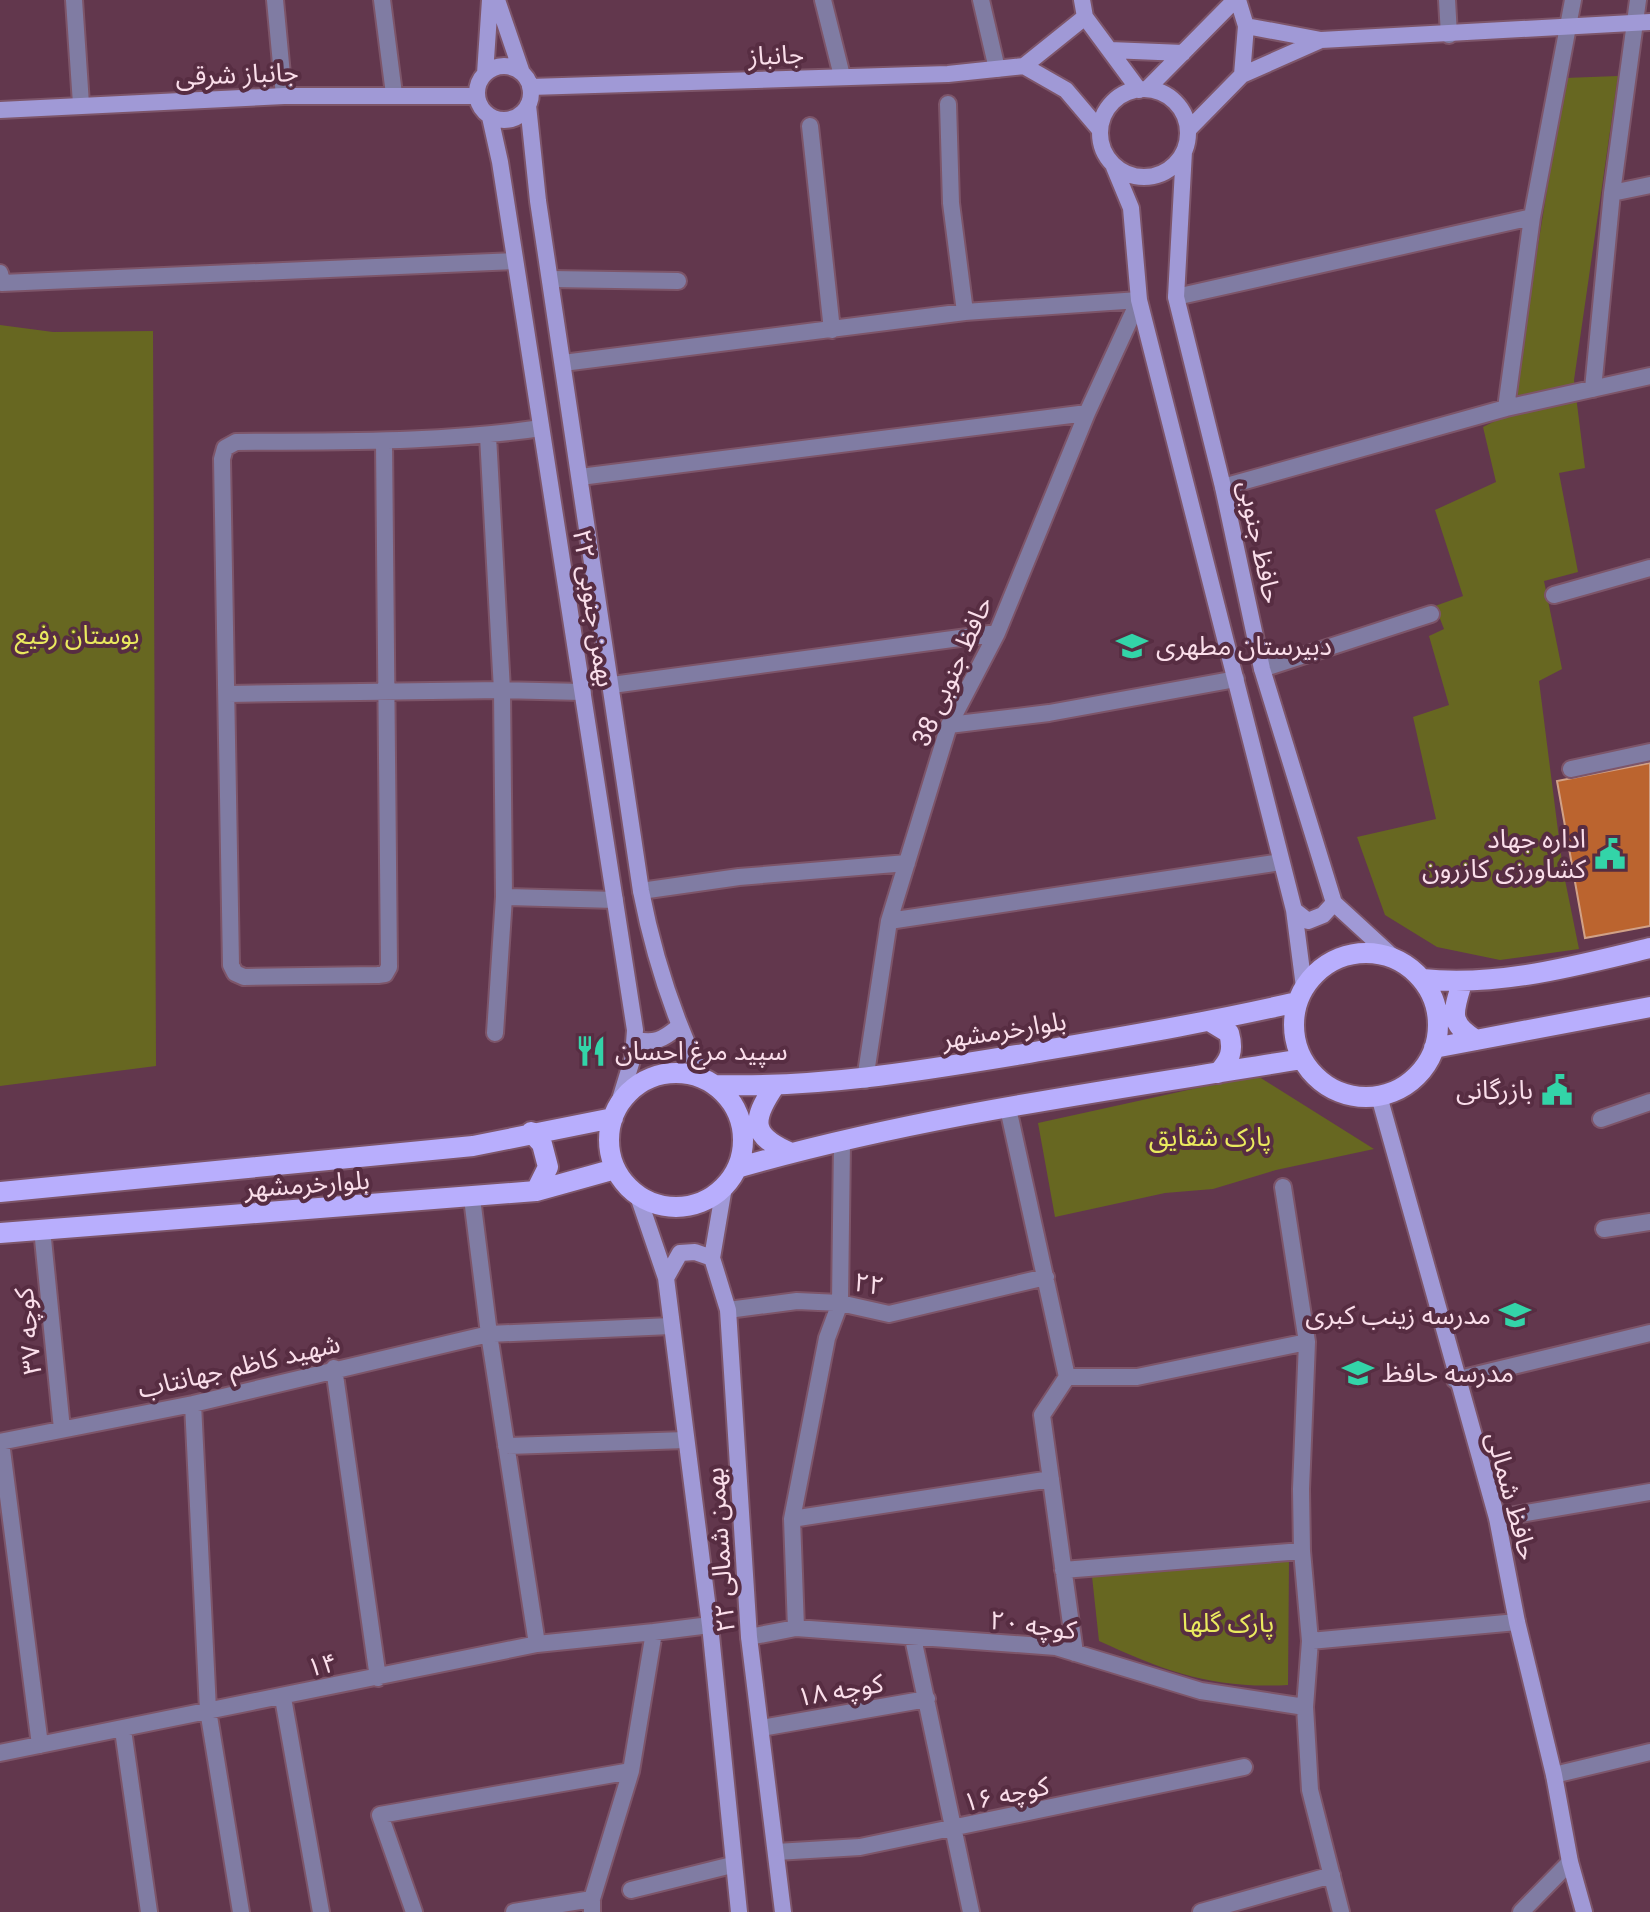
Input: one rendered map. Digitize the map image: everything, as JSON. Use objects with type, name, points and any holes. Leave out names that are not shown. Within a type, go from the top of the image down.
[{"type":"main road","points":[[1422,979],[1462,983],[1557,970],[1650,948]]},
{"type":"main road","points":[[1378,953],[1395,959],[1422,979],[1437,1012],[1434,1048],[1410,1081],[1379,1096],[1364,1097],[1335,1090],[1322,1082],[1302,1059],[1294,1031],[1301,994],[1315,973],[1344,956],[1378,953]]},
{"type":"main road","points":[[1462,983],[1455,1018],[1459,1030],[1476,1040]]},
{"type":"main road","name":"بلوارخرمشهر","points":[[709,1081],[774,1087],[865,1080],[1211,1022],[1301,994]]},
{"type":"main road","points":[[1434,1048],[1650,1007]]},
{"type":"main road","points":[[1211,1022],[1229,1033],[1233,1048],[1228,1061],[1218,1073]]},
{"type":"main road","points":[[737,1168],[791,1153],[1008,1108],[1302,1059]]},
{"type":"main road","points":[[686,1073],[709,1081],[733,1104],[743,1129],[744,1147],[737,1168],[724,1187],[704,1202],[688,1207],[670,1208],[638,1196],[615,1169],[609,1135],[615,1112],[635,1087],[658,1075],[686,1073]]},
{"type":"main road","points":[[774,1087],[762,1105],[758,1127],[766,1143],[791,1153]]},
{"type":"main road","name":"بلوارخرمشهر","points":[[0,1192],[473,1146],[615,1112]]},
{"type":"main road","points":[[531,1132],[542,1144],[548,1167],[536,1191]]},
{"type":"main road","name":"بلوارخرمشهر","points":[[0,1233],[472,1198],[536,1191],[615,1169]]},
{"type":"street","points":[[74,0],[81,104]]},
{"type":"street","points":[[275,0],[284,96]]},
{"type":"street","points":[[382,0],[394,94]]},
{"type":"street","points":[[490,0],[485,74],[477,96],[483,111],[490,117],[506,120],[515,118],[528,105],[526,80],[497,0]]},
{"type":"street","points":[[823,0],[842,76]]},
{"type":"street","points":[[981,0],[997,69]]},
{"type":"street","points":[[1242,75],[1246,26],[1237,0],[1143,90],[1119,97],[1108,107],[1100,130],[1103,150],[1114,167],[1131,208],[1139,300],[1294,910],[1301,994]]},
{"type":"street","points":[[1447,0],[1449,35]]},
{"type":"street","points":[[1506,408],[1532,217],[1573,0]]},
{"type":"street","points":[[1593,389],[1612,193],[1642,22],[1638,0]]},
{"type":"street","points":[[1100,130],[1066,90],[1024,66],[1084,8],[1110,50],[1143,90],[1170,98],[1185,118],[1188,130],[1184,151],[1172,168],[1153,177],[1133,176],[1114,167]]},
{"type":"street","points":[[1246,26],[1321,40],[1567,29],[1642,22]]},
{"type":"street","points":[[1188,130],[1242,75],[1321,40]]},
{"type":"street","points":[[1110,50],[1183,53]]},
{"type":"street","points":[[485,74],[508,66],[526,80]]},
{"type":"street","name":"جانباز","points":[[526,80],[842,76],[1024,66]]},
{"type":"street","name":"جانباز شرقی","points":[[0,110],[284,96],[477,96]]},
{"type":"street","points":[[948,104],[951,203],[965,312]]},
{"type":"street","name":"۲۲ بهمن جنوبی","points":[[528,105],[538,201],[653,956],[678,1027],[709,1081]]},
{"type":"street","name":"۲۲ بهمن جنوبی","points":[[490,117],[583,692],[635,1039],[633,1057],[615,1112]]},
{"type":"street","points":[[810,126],[815,202],[832,330]]},
{"type":"street","name":"حافظ جنوبی","points":[[1184,151],[1176,297],[1223,487],[1262,669],[1334,903]]},
{"type":"street","points":[[1612,193],[1650,185]]},
{"type":"street","points":[[1176,297],[1532,217]]},
{"type":"street","points":[[0,273],[2,283],[515,261]]},
{"type":"street","points":[[551,279],[678,281]]},
{"type":"street","points":[[563,363],[965,312],[1139,300]]},
{"type":"street","name":"حافظ جنوبی 38","points":[[865,1080],[889,921],[949,725],[997,633],[1087,413],[1139,300]]},
{"type":"street","points":[[1223,487],[1506,408],[1650,376]]},
{"type":"street","points":[[580,477],[1087,413]]},
{"type":"street","points":[[384,441],[389,967],[385,974],[378,975],[244,977],[235,973],[231,965],[222,459],[225,448],[236,442],[384,441],[488,436],[541,428]]},
{"type":"street","points":[[488,436],[502,690],[504,897],[495,1033]]},
{"type":"street","points":[[1554,595],[1650,568]]},
{"type":"street","points":[[1262,669],[1431,614]]},
{"type":"street","points":[[612,685],[997,633]]},
{"type":"street","points":[[949,725],[1049,713],[1236,679]]},
{"type":"street","points":[[228,694],[502,690],[583,692]]},
{"type":"street","points":[[1571,769],[1650,752]]},
{"type":"street","points":[[889,921],[1281,862]]},
{"type":"street","points":[[641,891],[739,877],[907,863]]},
{"type":"street","points":[[504,897],[615,900]]},
{"type":"street","points":[[1294,910],[1308,921],[1323,915],[1334,903],[1395,959]]},
{"type":"street","points":[[635,1039],[647,1043],[656,1041],[678,1027]]},
{"type":"street","name":"حافظ شمالی","points":[[1379,1096],[1455,1380],[1497,1518],[1517,1622],[1584,1912]]},
{"type":"street","points":[[1601,1119],[1650,1102]]},
{"type":"street","points":[[1008,1108],[1067,1377],[1042,1415],[1075,1653]]},
{"type":"street","points":[[796,1628],[792,1519],[827,1338],[840,1303],[842,1142]]},
{"type":"street","name":"۲۲ بهمن شمالی","points":[[724,1187],[712,1258],[728,1310],[749,1637],[783,1912]]},
{"type":"street","points":[[1283,1187],[1307,1342],[1302,1551],[1310,1641],[1305,1707],[1310,1790],[1341,1912]]},
{"type":"street","name":"۲۲ بهمن شمالی","points":[[638,1196],[666,1278],[710,1625],[739,1912]]},
{"type":"street","points":[[472,1198],[489,1334],[537,1644]]},
{"type":"street","points":[[1604,1229],[1650,1222]]},
{"type":"street","name":"کوچه ۳۷","points":[[42,1229],[62,1429]]},
{"type":"street","points":[[666,1278],[680,1253],[695,1252],[712,1258]]},
{"type":"street","name":"۲۲","points":[[728,1310],[797,1301],[840,1303],[889,1314],[1046,1277]]},
{"type":"street","name":"شهید کاظم جهانتاب","points":[[1,1442],[193,1404],[334,1368],[489,1334],[671,1326]]},
{"type":"street","points":[[1455,1380],[1650,1333]]},
{"type":"street","points":[[1067,1377],[1137,1377],[1307,1342]]},
{"type":"street","points":[[334,1368],[378,1678]]},
{"type":"street","points":[[193,1404],[208,1710],[241,1912]]},
{"type":"street","points":[[506,1446],[686,1440]]},
{"type":"street","points":[[1,1442],[40,1745]]},
{"type":"street","points":[[792,1519],[1051,1479]]},
{"type":"street","points":[[1497,1518],[1650,1492]]},
{"type":"street","points":[[1063,1570],[1302,1551]]},
{"type":"street","points":[[1310,1641],[1517,1622]]},
{"type":"street","name":"۱۴","points":[[0,1753],[537,1644],[710,1625]]},
{"type":"street","name":"کوچه ۲۰","points":[[749,1637],[796,1628],[1056,1647],[1201,1691],[1305,1707]]},
{"type":"street","points":[[514,1912],[592,1906],[631,1771],[654,1632]]},
{"type":"street","points":[[913,1638],[971,1912]]},
{"type":"street","points":[[283,1698],[321,1912]]},
{"type":"street","name":"کوچه ۱۸","points":[[761,1728],[927,1699]]},
{"type":"street","points":[[123,1730],[149,1912]]},
{"type":"street","points":[[1554,1775],[1650,1752]]},
{"type":"street","name":"کوچه ۱۶","points":[[776,1852],[860,1847],[954,1830],[1244,1767]]},
{"type":"street","points":[[414,1912],[380,1815],[631,1771]]},
{"type":"street","points":[[1521,1912],[1570,1862]]},
{"type":"street","points":[[631,1890],[732,1865]]},
{"type":"street","points":[[1201,1912],[1332,1875]]},
{"type":"green space","points":[[1618,76],[1574,380],[1585,468],[1559,473],[1578,572],[1544,581],[1562,669],[1539,681],[1563,870],[1579,949],[1500,960],[1437,947],[1385,915],[1357,837],[1436,819],[1413,717],[1449,705],[1429,636],[1444,629],[1435,606],[1463,596],[1435,510],[1496,482],[1483,427],[1511,413],[1565,78]]},
{"type":"green space","name":"بوستان رفیع","points":[[0,325],[53,332],[153,331],[156,1066],[0,1086]]},
{"type":"green space","name":"پارک شقایق","points":[[1256,1075],[1374,1149],[1276,1170],[1213,1189],[1165,1193],[1055,1217],[1038,1123]]},
{"type":"green space","name":"پارک گلها","points":[[1289,1561],[1288,1685],[1236,1684],[1190,1676],[1099,1641],[1091,1567]]},
{"type":"building","name":"اداره جهاد کشاورزی کازرون","points":[[1650,763],[1650,926],[1585,938],[1557,781]]},
{"type":"place","name":"دبیرستان مطهری","points":[[1132,646]]},
{"type":"place","name":"اداره جهاد کشاورزی کازرون","points":[[1610,854]]},
{"type":"place","name":"سپید مرغ احسان","points":[[591,1051]]},
{"type":"place","name":"بازرگانی","points":[[1557,1090]]},
{"type":"place","name":"مدرسه زینب کبری","points":[[1515,1315]]},
{"type":"place","name":"مدرسه حافظ","points":[[1358,1373]]}]
